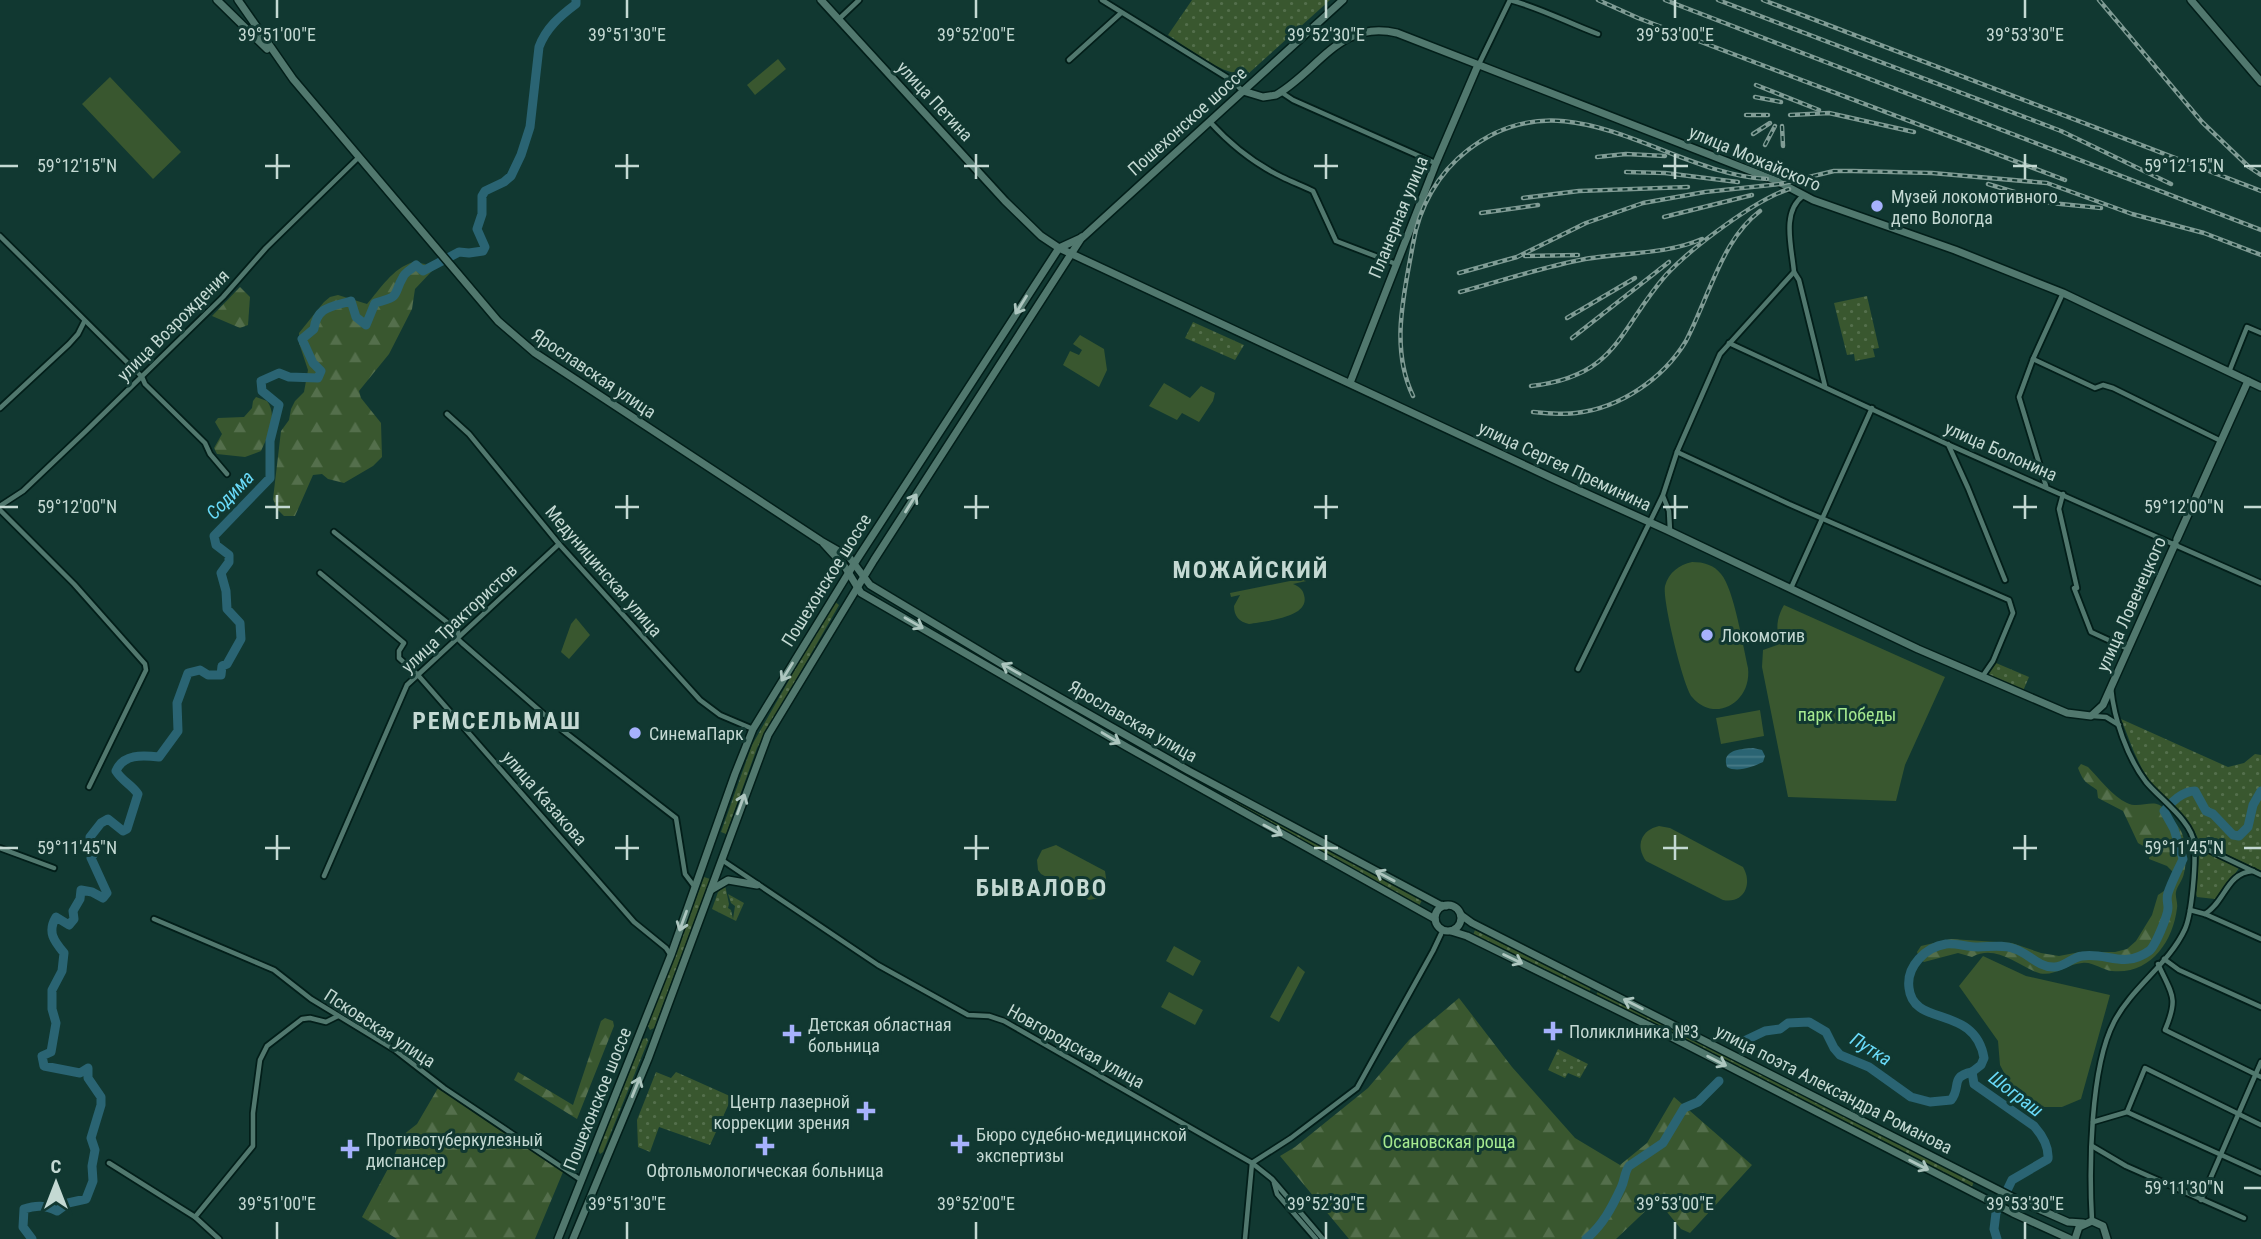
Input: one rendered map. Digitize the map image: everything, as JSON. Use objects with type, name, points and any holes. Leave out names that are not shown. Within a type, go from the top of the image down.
[{"type":"main road","points":[[220,3],[232,6],[239,0]]},
{"type":"main road","name":"Ярославская улица","points":[[239,0],[277,60]]},
{"type":"main road","name":"улица Петина","points":[[821,0],[1005,201],[1041,236],[1059,248]]},
{"type":"main road","name":"Пошехонское шоссе","points":[[573,1239],[655,1039],[768,735],[857,587],[1083,237],[1343,0]]},
{"type":"main road","points":[[2191,0],[2261,82]]},
{"type":"main road","name":"Ярославская улица","points":[[220,3],[277,60],[498,321],[535,354],[844,554],[870,585],[1189,771],[1440,905],[1446,905]]},
{"type":"main road","name":"улица Можайского","points":[[1281,92],[1338,44],[1353,35],[1369,30],[1397,33],[1777,181],[1803,196],[1955,250],[2063,293],[2261,387]]},
{"type":"main road","name":"Планерная улица","points":[[1350,383],[1436,163],[1478,65]]},
{"type":"main road","points":[[1243,91],[1262,97],[1281,92]]},
{"type":"main road","name":"Пошехонское шоссе","points":[[558,1239],[671,955],[753,729],[867,543],[1059,248],[1083,237]]},
{"type":"main road","points":[[1059,248],[1072,255]]},
{"type":"main road","name":"улица Сергея Преминина","points":[[1072,255],[1982,677],[2067,713],[2091,716]]},
{"type":"main road","points":[[1000,338],[1012,345]]},
{"type":"main road","name":"улица Ловенецкого","points":[[2111,687],[2248,381]]},
{"type":"main road","name":"Ярославская улица","points":[[821,541],[861,593],[1240,811],[1435,919]]},
{"type":"main road","points":[[867,543],[870,551],[880,550]]},
{"type":"main road","points":[[833,597],[843,596],[846,606]]},
{"type":"main road","points":[[972,657],[970,650],[978,650]]},
{"type":"main road","points":[[2091,716],[2103,705],[2111,687]]},
{"type":"main road","points":[[715,828],[716,835],[722,839],[731,832]]},
{"type":"main road","points":[[707,853],[721,859]]},
{"type":"main road","points":[[698,878],[707,873],[713,881]]},
{"type":"main road","points":[[710,891],[728,880],[757,884]]},
{"type":"main road","points":[[1446,905],[1454,907],[1461,915],[1460,924],[1451,931],[1440,928],[1435,919],[1437,911],[1446,905]]},
{"type":"main road","name":"улица поэта Александра Романова","points":[[1461,915],[1472,923],[2018,1199],[2068,1222],[2083,1223]]},
{"type":"main road","name":"улица поэта Александра Романова","points":[[1451,931],[1467,936],[1658,1030],[2013,1213],[2070,1239]]},
{"type":"main road","points":[[640,1032],[655,1039]]},
{"type":"main road","points":[[592,1153],[608,1159]]},
{"type":"main road","points":[[2076,1239],[2077,1229],[2083,1223],[2092,1221],[2101,1225],[2107,1236],[2113,1239]]},
{"type":"street","points":[[839,19],[859,0]]},
{"type":"street","points":[[1102,0],[1228,78],[1243,91]]},
{"type":"street","points":[[1478,65],[1510,0],[1539,8],[1565,22],[1598,34]]},
{"type":"street","points":[[1069,60],[1121,13]]},
{"type":"street","points":[[1281,92],[1293,100],[1436,163]]},
{"type":"street","points":[[1210,122],[1227,140],[1246,154],[1315,194],[1321,213],[1336,241],[1396,264]]},
{"type":"street","name":"улица Возрождения","points":[[0,508],[23,491],[142,377],[359,156]]},
{"type":"street","points":[[1803,196],[1795,201],[1790,212],[1794,272],[1799,280],[1825,387]]},
{"type":"street","points":[[0,236],[205,443],[210,454],[227,474]]},
{"type":"street","points":[[1578,668],[1650,522],[1714,364],[1729,343],[1794,272]]},
{"type":"street","points":[[2046,486],[2019,397],[2063,293]]},
{"type":"street","points":[[0,408],[69,344],[84,322]]},
{"type":"street","points":[[2229,372],[2247,327],[2261,333]]},
{"type":"street","name":"улица Болонина","points":[[1729,343],[1947,443],[2176,541],[2261,583]]},
{"type":"street","points":[[2033,359],[2095,388],[2103,385],[2113,388],[2221,441]]},
{"type":"street","points":[[1791,588],[1872,408]]},
{"type":"street","name":"Медуницинская улица","points":[[447,414],[470,434],[559,544],[700,700],[720,715],[753,729]]},
{"type":"street","points":[[1947,443],[2005,580]]},
{"type":"street","points":[[1677,452],[2009,600],[2012,612],[1993,662],[1982,677]]},
{"type":"street","points":[[2063,494],[2059,509],[2076,588],[2091,632],[2128,649]]},
{"type":"street","points":[[1662,495],[1669,511],[1670,531]]},
{"type":"street","points":[[0,508],[74,584],[146,668],[89,787]]},
{"type":"street","points":[[334,533],[458,631],[457,638],[562,730],[676,818],[685,874],[695,887]]},
{"type":"street","name":"улица Трактористов","points":[[324,876],[407,685],[559,544]]},
{"type":"street","name":"улица Казакова","points":[[320,573],[404,643],[398,655],[634,922],[671,955]]},
{"type":"street","points":[[2092,1221],[2093,1122],[2105,1046],[2114,1022],[2185,930],[2190,910],[2194,844],[2191,832],[2141,775],[2120,726],[2111,687]]},
{"type":"street","points":[[2091,716],[2106,717],[2120,726]]},
{"type":"street","points":[[2194,844],[2261,875]]},
{"type":"street","points":[[0,848],[54,868]]},
{"type":"street","name":"Новгородская улица","points":[[721,859],[878,965],[968,1015],[996,1017],[1252,1163],[1272,1179],[1323,1239]]},
{"type":"street","points":[[2205,914],[2222,899],[2234,878],[2240,873],[2253,872]]},
{"type":"street","points":[[2190,910],[2261,939]]},
{"type":"street","name":"Псковская улица","points":[[153,919],[270,967],[312,999],[395,1051],[444,1088],[582,1180]]},
{"type":"street","points":[[1245,1239],[1252,1163],[1291,1138],[1357,1088],[1441,934]]},
{"type":"street","points":[[2164,959],[2179,970],[2261,1007]]},
{"type":"street","points":[[2158,964],[2174,1003],[2174,1010],[2165,1030],[2258,1076]]},
{"type":"street","points":[[195,1217],[253,1146],[253,1113],[260,1060],[267,1046],[302,1019],[326,1022],[339,1016]]},
{"type":"street","points":[[2201,1200],[2258,1076],[2261,1062]]},
{"type":"street","points":[[2127,1112],[2145,1068],[2261,1125]]},
{"type":"street","points":[[2093,1122],[2127,1112],[2261,1173]]},
{"type":"street","points":[[2092,1146],[2126,1166],[2244,1218]]},
{"type":"street","points":[[109,1163],[195,1217],[219,1239]]},
{"type":"street","name":"Новгородская улица","points":[[1272,1179],[1277,1194],[1316,1239]]},
{"type":"green space","points":[[1192,0],[1330,0],[1249,73],[1240,74],[1207,61],[1168,35]]},
{"type":"green space","points":[[778,59],[786,69],[755,95],[747,85]]},
{"type":"green space","points":[[110,77],[181,152],[153,179],[82,104]]},
{"type":"green space","points":[[413,262],[425,264],[432,271],[415,289],[412,309],[389,354],[359,391],[361,398],[381,423],[382,457],[373,466],[344,483],[328,479],[322,474],[313,475],[295,516],[284,516],[273,499],[281,431],[289,420],[295,401],[304,392],[308,370],[299,343],[299,333],[330,297],[338,295],[367,304],[393,274]]},
{"type":"green space","points":[[240,287],[250,297],[248,325],[240,328],[212,316]]},
{"type":"green space","points":[[1867,296],[1879,348],[1873,349],[1875,357],[1855,361],[1854,354],[1847,355],[1834,303]]},
{"type":"green space","points":[[1193,322],[1244,345],[1235,360],[1185,338]]},
{"type":"green space","points":[[1080,335],[1104,349],[1107,370],[1099,387],[1063,365],[1070,351],[1079,355],[1082,350],[1073,344]]},
{"type":"green space","points":[[1164,383],[1190,398],[1201,386],[1215,393],[1213,401],[1199,422],[1182,413],[1177,420],[1149,406]]},
{"type":"green space","points":[[256,397],[267,401],[272,413],[271,426],[261,451],[245,457],[217,454],[214,448],[222,434],[215,422],[218,418],[244,417],[252,408]]},
{"type":"green space","name":"Локомотив","points":[[1692,562],[1712,566],[1726,581],[1748,668],[1744,691],[1738,699],[1721,709],[1701,705],[1692,697],[1670,624],[1665,586],[1675,570]]},
{"type":"green space","points":[[1310,577],[1311,580],[1293,584],[1303,591],[1304,595],[1304,603],[1294,613],[1275,620],[1249,624],[1236,616],[1234,606],[1240,595],[1231,597],[1230,593]]},
{"type":"green space","points":[[834,601],[839,605],[757,748],[726,834],[721,832],[752,745]]},
{"type":"green space","name":"парк Победы","points":[[1784,605],[1945,677],[1905,765],[1896,801],[1788,797],[1762,667],[1763,650],[1780,644],[1778,624]]},
{"type":"green space","points":[[576,618],[590,635],[569,659],[561,652],[571,624]]},
{"type":"green space","points":[[1996,663],[2029,677],[2023,691],[1986,675]]},
{"type":"green space","points":[[1760,710],[1764,736],[1721,744],[1716,718]]},
{"type":"green space","points":[[2121,719],[2228,767],[2244,763],[2255,754],[2261,755],[2261,871],[2199,841],[2185,818],[2148,778]]},
{"type":"green space","points":[[2081,764],[2088,767],[2121,800],[2132,805],[2152,803],[2161,806],[2183,835],[2186,858],[2176,892],[2175,921],[2165,944],[2157,954],[2138,968],[2126,971],[2112,971],[2086,963],[2048,974],[2036,972],[2005,957],[1989,953],[1972,957],[1958,953],[1924,962],[1920,960],[1917,952],[1921,946],[1951,939],[2012,943],[2059,956],[2080,952],[2115,952],[2127,949],[2136,941],[2152,915],[2158,895],[2167,889],[2173,872],[2167,866],[2149,859],[2150,850],[2138,843],[2123,811],[2098,798],[2097,790],[2086,782],[2080,773],[2078,768]]},
{"type":"green space","points":[[1224,795],[1422,900],[1419,906],[1222,798]]},
{"type":"green space","points":[[1659,826],[1670,828],[1743,867],[1747,886],[1741,896],[1723,900],[1646,861],[1641,850],[1642,839],[1648,831]]},
{"type":"green space","points":[[1056,845],[1105,871],[1107,885],[1099,898],[1089,900],[1041,874],[1037,860],[1042,850]]},
{"type":"green space","points":[[2203,850],[2239,868],[2220,896],[2215,899],[2197,897],[2196,894],[2199,855]]},
{"type":"green space","points":[[704,877],[710,879],[654,1028],[650,1030],[648,1026]]},
{"type":"green space","points":[[725,885],[728,908],[733,919],[735,906],[728,894],[744,903],[736,921],[712,909],[718,892]]},
{"type":"green space","points":[[1475,930],[1591,988],[1589,993],[1473,935]]},
{"type":"green space","points":[[1174,946],[1201,961],[1193,976],[1166,961]]},
{"type":"green space","points":[[1983,956],[2026,976],[2110,995],[2081,1099],[2062,1107],[2029,1107],[2013,1090],[2000,1065],[1998,1041],[1959,986]]},
{"type":"green space","points":[[1298,966],[1305,972],[1279,1022],[1270,1017]]},
{"type":"green space","points":[[1598,991],[1974,1181],[1972,1187],[1595,997]]},
{"type":"green space","points":[[1169,992],[1203,1010],[1195,1025],[1161,1007]]},
{"type":"green space","name":"Осановская роща","points":[[1459,998],[1512,1067],[1575,1138],[1620,1165],[1647,1143],[1674,1097],[1752,1165],[1690,1233],[1681,1229],[1657,1200],[1616,1239],[1349,1239],[1280,1156],[1368,1088],[1409,1040]]},
{"type":"green space","points":[[605,1018],[613,1021],[614,1026],[577,1119],[514,1080],[518,1072],[573,1105],[601,1021]]},
{"type":"green space","points":[[647,1038],[600,1154],[598,1150],[643,1039]]},
{"type":"green space","points":[[1558,1049],[1588,1064],[1580,1078],[1568,1073],[1565,1078],[1548,1070]]},
{"type":"green space","points":[[656,1072],[671,1078],[676,1072],[732,1097],[710,1145],[659,1127],[650,1152],[638,1147],[637,1120]]},
{"type":"green space","points":[[438,1088],[563,1172],[535,1239],[397,1239],[362,1217],[403,1135],[417,1124]]},
{"type":"water","points":[[1753,748],[1762,750],[1765,756],[1763,762],[1740,769],[1727,767],[1729,754]]},
{"type":"waterway","name":"Содима","points":[[32,1239],[23,1227],[24,1209],[40,1206],[57,1211],[68,1203],[86,1199],[93,1181],[95,1150],[91,1138],[101,1105],[101,1097],[88,1078],[88,1068],[80,1073],[44,1066],[42,1056],[51,1052],[56,1023],[52,1009],[52,990],[62,971],[64,953],[53,936],[53,922],[56,917],[69,925],[74,919],[73,911],[80,899],[81,890],[103,898],[107,893],[91,858],[95,852],[90,837],[101,823],[108,819],[123,831],[127,829],[138,794],[116,771],[119,765],[134,757],[159,757],[178,731],[177,703],[188,673],[200,670],[208,675],[221,675],[222,666],[227,664],[241,639],[240,623],[227,609],[221,573],[229,562],[229,555],[216,545],[214,536],[270,478],[270,441],[279,405],[262,391],[261,381],[279,373],[289,377],[318,378],[321,371],[313,363],[302,339],[314,329],[318,316],[326,309],[351,301],[356,317],[366,325],[375,303],[393,297],[404,275],[416,265],[423,271],[459,252],[483,251],[485,247],[477,229],[482,214],[482,196],[485,191],[511,176],[530,127],[539,47],[550,28],[576,4],[576,0]]},
{"type":"waterway","name":"Шограш","points":[[1997,1239],[1994,1229],[1996,1213],[2012,1180],[2048,1159],[2046,1146],[2034,1126],[1974,1084],[1972,1072],[1981,1065],[1984,1058],[1978,1041],[1969,1030],[1921,1008],[1913,1000],[1909,980],[1914,965],[1931,949],[1950,944],[2010,947],[2043,965],[2053,967],[2082,956],[2123,959],[2140,956],[2152,948],[2161,931],[2168,908],[2168,893],[2183,859],[2174,829],[2164,811],[2178,798],[2195,791],[2206,811],[2213,814],[2233,835],[2239,836],[2248,827],[2253,805],[2261,791]]},
{"type":"waterway","name":"Путка","points":[[1744,1041],[1765,1031],[1780,1029],[1788,1023],[1809,1022],[1826,1032],[1840,1055],[1869,1067],[1911,1097],[1930,1102],[1951,1100],[1958,1080],[1972,1072]]},
{"type":"waterway","name":"Путка","points":[[1586,1239],[1610,1209],[1629,1166],[1663,1143],[1684,1108],[1698,1102],[1719,1081]]},
{"type":"railway","points":[[1598,0],[1638,18],[2065,180]]},
{"type":"railway","points":[[1665,0],[2261,230]]},
{"type":"railway","points":[[1718,0],[2061,131],[2171,184]]},
{"type":"railway","points":[[1763,0],[2261,191]]},
{"type":"railway","points":[[2099,0],[2202,122],[2261,175]]},
{"type":"railway","points":[[1756,85],[1819,110]]},
{"type":"railway","points":[[1755,97],[1781,102]]},
{"type":"railway","points":[[1790,115],[1829,113],[1914,132]]},
{"type":"railway","points":[[1746,115],[1768,115]]},
{"type":"railway","points":[[1413,396],[1402,359],[1401,321],[1416,230],[1425,204],[1439,180],[1468,150],[1505,129],[1542,121],[1579,123],[1616,133],[1729,173],[1767,179]]},
{"type":"railway","points":[[1753,134],[1770,123]]},
{"type":"railway","points":[[1765,145],[1775,126]]},
{"type":"railway","points":[[1782,126],[1783,146]]},
{"type":"railway","points":[[1597,157],[1626,154],[1665,156]]},
{"type":"railway","points":[[1459,273],[1517,257],[1586,223],[1643,203],[1705,192],[1780,184],[1834,171],[1932,173],[2047,183],[2132,214],[2204,233],[2261,255]]},
{"type":"railway","points":[[1626,172],[1665,173],[1738,182]]},
{"type":"railway","points":[[1988,184],[2051,203],[2101,208]]},
{"type":"railway","points":[[1523,198],[1579,191],[1688,187]]},
{"type":"railway","points":[[1531,386],[1560,381],[1599,361],[1613,347],[1650,295],[1677,264],[1742,214],[1789,189]]},
{"type":"railway","points":[[1664,217],[1752,195]]},
{"type":"railway","points":[[1481,213],[1538,205]]},
{"type":"railway","points":[[1533,412],[1565,414],[1592,410],[1624,398],[1653,379],[1686,341],[1730,246],[1743,227],[1760,211]]},
{"type":"railway","points":[[1460,292],[1569,262],[1659,251],[1702,239]]},
{"type":"railway","points":[[1525,256],[1578,255]]},
{"type":"railway","points":[[1572,338],[1669,262]]},
{"type":"railway","points":[[1567,318],[1635,278]]},
{"type":"place","name":"Музей локомотивного депо Вологда","points":[[1877,206]]},
{"type":"place","name":"Локомотив","points":[[1707,635]]},
{"type":"place","name":"СинемаПарк","points":[[635,733]]},
{"type":"place","name":"Поликлиника №3","points":[[1553,1031]]},
{"type":"place","name":"Детская областная больница","points":[[792,1034]]},
{"type":"place","name":"Центр лазерной коррекции зрения","points":[[866,1111]]},
{"type":"place","name":"Бюро судебно-медицинской экспертизы","points":[[960,1144]]},
{"type":"place","name":"Офтольмологическая больница","points":[[765,1146]]},
{"type":"place","name":"Противотуберкулезный диспансер","points":[[350,1149]]},
{"type":"district","name":"МОЖАЙСКИЙ","points":[[1251,570]]},
{"type":"district","name":"РЕМСЕЛЬМАШ","points":[[497,721]]},
{"type":"district","name":"БЫВАЛОВО","points":[[1042,888]]}]
